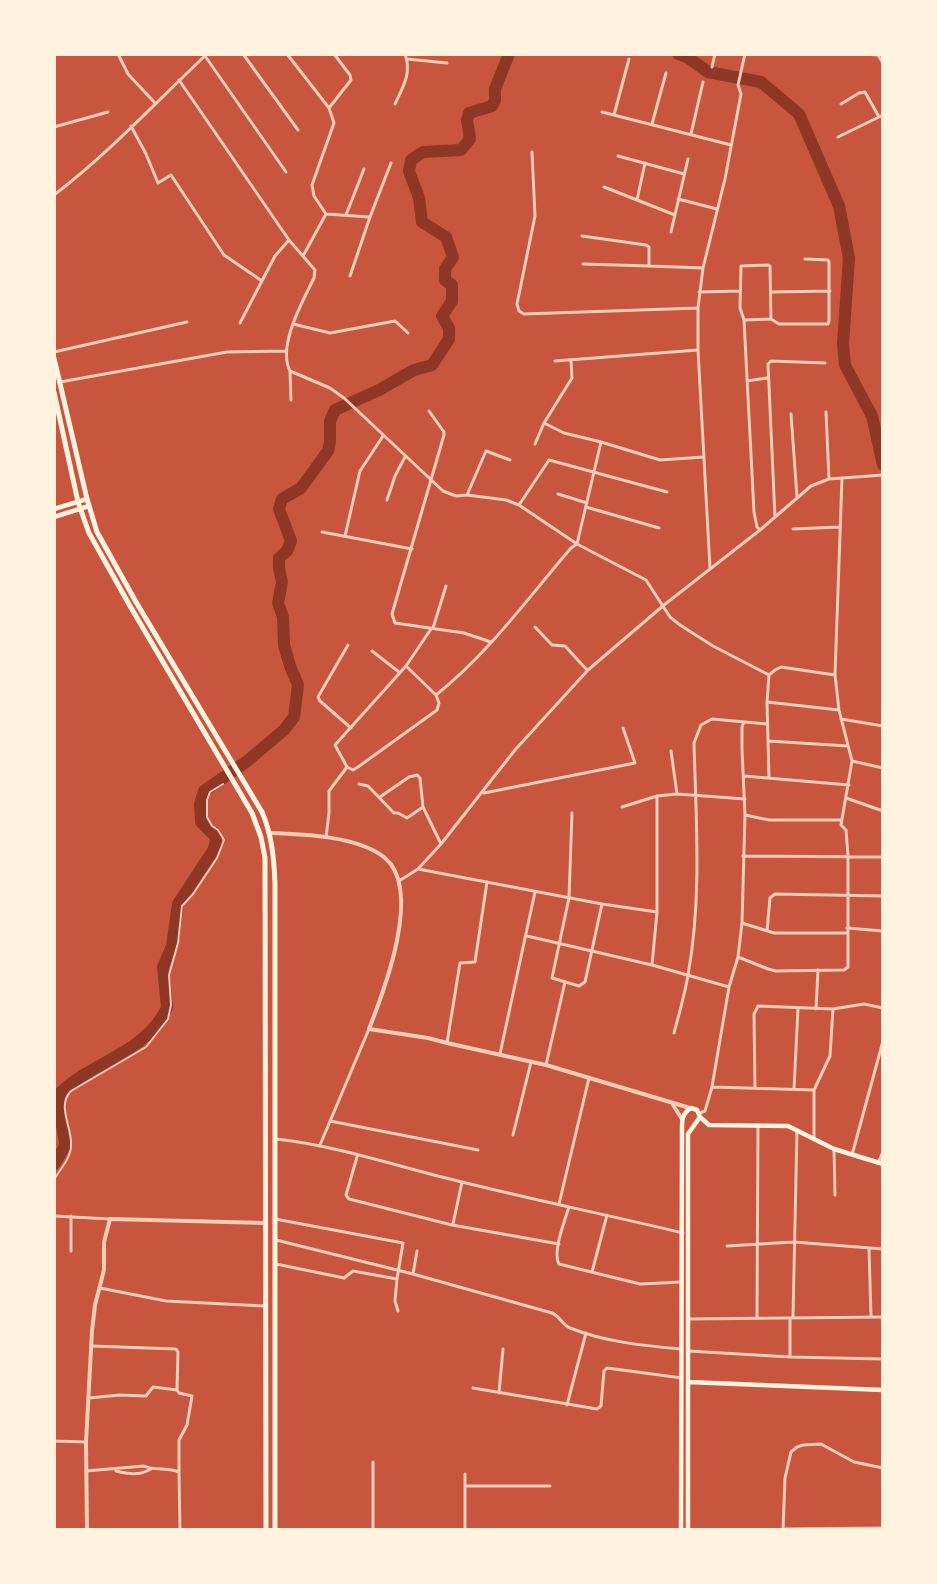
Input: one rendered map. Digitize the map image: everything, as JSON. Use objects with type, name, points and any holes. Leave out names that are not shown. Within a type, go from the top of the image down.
[{"type":"highway","points":[[54,358],[97,532],[262,812],[274,858],[276,977],[275,1530]]},
{"type":"highway","points":[[54,392],[78,502],[96,547],[252,813],[261,837],[265,858],[266,1530]]},
{"type":"highway","points":[[266,978],[276,977]]},
{"type":"highway","points":[[267,1045],[276,1045]]},
{"type":"highway","points":[[266,1393],[275,1393]]},
{"type":"highway","points":[[266,1460],[274,1460]]},
{"type":"main road","points":[[54,509],[78,502],[88,503]]},
{"type":"main road","points":[[54,517],[80,509],[88,503]]},
{"type":"main road","points":[[681,1530],[682,1119],[690,1108],[709,1125],[788,1126],[834,1149],[881,1163]]},
{"type":"main road","points":[[688,1530],[688,1134],[700,1115]]},
{"type":"main road","points":[[688,1382],[883,1390]]},
{"type":"main road","points":[[681,1428],[688,1429]]},
{"type":"main road","points":[[682,1488],[688,1488]]},
{"type":"street","points":[[118,54],[128,74],[155,103]]},
{"type":"street","points":[[243,54],[298,130]]},
{"type":"street","points":[[286,54],[329,108],[334,123],[312,185],[314,196],[326,214]]},
{"type":"street","points":[[329,108],[351,80],[350,75],[334,54]]},
{"type":"street","points":[[395,104],[408,75],[405,54]]},
{"type":"street","points":[[712,67],[715,54]]},
{"type":"street","points":[[710,568],[698,350],[699,291],[741,94],[738,85],[745,54]]},
{"type":"street","points":[[864,54],[878,55],[883,63]]},
{"type":"street","points":[[54,195],[75,180],[206,55],[286,172]]},
{"type":"street","points":[[407,59],[447,63]]},
{"type":"street","points":[[614,115],[629,59]]},
{"type":"street","points":[[652,124],[666,73]]},
{"type":"street","points":[[179,81],[289,240],[314,268],[315,275],[293,324],[286,351],[290,371],[291,400]]},
{"type":"street","points":[[690,134],[703,82]]},
{"type":"street","points":[[838,137],[881,116],[865,92],[841,104]]},
{"type":"street","points":[[54,127],[108,112]]},
{"type":"street","points":[[602,112],[731,145]]},
{"type":"street","points":[[131,126],[158,183],[171,175],[224,255],[262,281]]},
{"type":"street","points":[[532,152],[535,216],[517,304],[519,311],[524,314],[698,308]]},
{"type":"street","points":[[618,156],[684,174]]},
{"type":"street","points":[[671,232],[688,159]]},
{"type":"street","points":[[350,276],[391,162]]},
{"type":"street","points":[[637,200],[645,163]]},
{"type":"street","points":[[346,215],[363,169]]},
{"type":"street","points":[[604,187],[675,215]]},
{"type":"street","points":[[678,199],[717,209]]},
{"type":"street","points":[[326,214],[369,218]]},
{"type":"street","points":[[303,256],[326,214]]},
{"type":"street","points":[[582,236],[646,245],[649,247],[649,266]]},
{"type":"street","points":[[240,323],[275,256],[289,240]]},
{"type":"street","points":[[744,320],[771,319],[779,324],[828,324],[829,260],[805,259]]},
{"type":"street","points":[[583,264],[703,268]]},
{"type":"street","points":[[760,530],[757,527],[754,512],[744,320],[740,313],[741,266],[768,265],[770,268],[771,319]]},
{"type":"street","points":[[699,291],[739,291]]},
{"type":"street","points":[[771,292],[830,291]]},
{"type":"street","points":[[293,324],[330,333],[394,321],[408,333]]},
{"type":"street","points":[[54,352],[187,322]]},
{"type":"street","points":[[555,361],[698,350]]},
{"type":"street","points":[[60,382],[227,352],[286,351]]},
{"type":"street","points":[[535,444],[544,423],[570,381],[571,360]]},
{"type":"street","points":[[775,517],[768,364],[771,361],[825,363]]},
{"type":"street","points":[[290,371],[330,388],[344,398],[447,494],[506,500],[519,505],[577,544],[646,580],[670,617],[680,625],[713,646],[770,675]]},
{"type":"street","points":[[747,381],[767,378]]},
{"type":"street","points":[[429,411],[445,433],[392,614],[393,618],[395,623],[464,633],[491,642]]},
{"type":"street","points":[[826,412],[829,479]]},
{"type":"street","points":[[791,414],[797,496]]},
{"type":"street","points":[[544,423],[560,431],[660,460],[705,457]]},
{"type":"street","points":[[345,536],[360,471],[383,436]]},
{"type":"street","points":[[436,695],[462,675],[571,548],[577,544],[601,442]]},
{"type":"street","points":[[467,495],[486,451],[510,460]]},
{"type":"street","points":[[387,500],[395,476],[405,457]]},
{"type":"street","points":[[519,505],[542,473],[548,460],[667,492]]},
{"type":"street","points":[[399,881],[418,868],[441,844],[515,750],[588,670],[664,605],[760,530],[797,496],[819,482],[829,479],[883,476]]},
{"type":"street","points":[[738,957],[768,969],[846,970],[848,967],[848,856],[846,830],[841,825],[841,820],[852,761],[839,710],[835,675],[842,478]]},
{"type":"street","points":[[558,494],[659,528]]},
{"type":"street","points":[[793,529],[839,527]]},
{"type":"street","points":[[322,531],[412,549]]},
{"type":"street","points":[[406,666],[436,695],[439,703],[437,710],[352,770],[346,766],[334,746],[406,666],[432,628],[446,586]]},
{"type":"street","points":[[536,627],[552,645],[565,646],[588,670]]},
{"type":"street","points":[[348,645],[318,697],[351,728]]},
{"type":"street","points":[[372,651],[399,672]]},
{"type":"street","points":[[770,778],[767,702],[770,675],[781,667],[835,675]]},
{"type":"street","points":[[767,702],[839,710]]},
{"type":"street","points":[[674,1033],[688,974],[696,879],[694,743],[701,725],[712,719],[767,724]]},
{"type":"street","points":[[841,719],[883,726]]},
{"type":"street","points":[[700,1115],[705,1111],[712,1088],[729,987],[738,957],[742,924],[745,814],[742,734],[744,722]]},
{"type":"street","points":[[483,793],[635,763],[623,728]]},
{"type":"street","points":[[768,741],[848,746]]},
{"type":"street","points":[[671,752],[677,794]]},
{"type":"street","points":[[852,761],[883,768]]},
{"type":"street","points":[[327,837],[328,791],[346,766]]},
{"type":"street","points":[[380,797],[414,774],[420,778],[423,807],[441,844]]},
{"type":"street","points":[[744,776],[849,785]]},
{"type":"street","points":[[54,1180],[70,1154],[68,1123],[63,1103],[65,1097],[80,1085],[146,1047],[168,1019],[171,1005],[169,975],[178,944],[182,906],[194,894],[217,858],[223,844],[222,835],[212,826],[207,817],[206,808],[210,792],[223,784]]},
{"type":"street","points":[[359,784],[368,786],[393,813],[398,813],[403,818],[407,818],[423,807]]},
{"type":"street","points":[[622,807],[657,796],[677,794],[745,799]]},
{"type":"street","points":[[652,965],[657,912],[657,796]]},
{"type":"street","points":[[846,798],[883,811]]},
{"type":"street","points":[[572,813],[569,898],[552,978],[579,986],[585,982],[602,904]]},
{"type":"street","points":[[745,814],[769,820],[841,820]]},
{"type":"street","points":[[269,832],[327,837],[362,846],[383,856],[394,869],[399,881],[400,929],[369,1029],[320,1145]]},
{"type":"street","points":[[743,856],[883,857]]},
{"type":"street","points":[[418,868],[535,892],[657,912]]},
{"type":"street","points":[[447,1043],[460,963],[475,962],[487,882]]},
{"type":"street","points":[[500,1055],[535,892]]},
{"type":"street","points":[[767,931],[772,895],[883,896]]},
{"type":"street","points":[[742,924],[774,933],[847,933]]},
{"type":"street","points":[[847,928],[883,931]]},
{"type":"street","points":[[527,936],[593,950],[729,987]]},
{"type":"street","points":[[816,1009],[818,970]]},
{"type":"street","points":[[546,1065],[565,982]]},
{"type":"street","points":[[755,1087],[755,1009],[758,1006],[833,1009],[864,1004],[883,1008]]},
{"type":"street","points":[[794,1089],[798,1008]]},
{"type":"street","points":[[814,1139],[814,1090],[830,1056],[833,1009]]},
{"type":"street","points":[[369,1029],[428,1038],[546,1065],[690,1108]]},
{"type":"street","points":[[852,1155],[883,1041]]},
{"type":"street","points":[[513,1135],[531,1062]]},
{"type":"street","points":[[559,1204],[589,1078]]},
{"type":"street","points":[[712,1088],[755,1087],[814,1090]]},
{"type":"street","points":[[673,1104],[682,1119]]},
{"type":"street","points":[[330,1121],[478,1150]]},
{"type":"street","points":[[757,1317],[758,1124]]},
{"type":"street","points":[[790,1357],[796,1130]]},
{"type":"street","points":[[276,1140],[320,1145],[462,1182],[683,1233]]},
{"type":"street","points":[[834,1149],[836,1195]]},
{"type":"street","points":[[881,1163],[883,1152]]},
{"type":"street","points":[[357,1156],[347,1198],[453,1225],[559,1244]]},
{"type":"street","points":[[453,1225],[462,1182]]},
{"type":"street","points":[[569,1207],[559,1244],[558,1263],[640,1284],[682,1282]]},
{"type":"street","points":[[592,1272],[607,1215]]},
{"type":"street","points":[[54,1216],[267,1223]]},
{"type":"street","points":[[71,1216],[71,1251]]},
{"type":"street","points":[[87,1530],[86,1442],[95,1305],[104,1270],[104,1242],[110,1219]]},
{"type":"street","points":[[275,1219],[403,1243],[396,1280],[395,1301],[398,1311]]},
{"type":"street","points":[[275,1240],[398,1270],[552,1313],[568,1327],[586,1333],[642,1346],[682,1349]]},
{"type":"street","points":[[728,1246],[758,1242],[794,1242],[883,1249]]},
{"type":"street","points":[[869,1249],[870,1316]]},
{"type":"street","points":[[413,1274],[417,1251]]},
{"type":"street","points":[[275,1264],[344,1278],[353,1271],[396,1280]]},
{"type":"street","points":[[100,1287],[166,1301],[266,1306]]},
{"type":"street","points":[[689,1318],[883,1317]]},
{"type":"street","points":[[567,1405],[586,1333]]},
{"type":"street","points":[[92,1346],[176,1349],[178,1352],[177,1390]]},
{"type":"street","points":[[498,1393],[503,1349]]},
{"type":"street","points":[[688,1351],[790,1357],[883,1359]]},
{"type":"street","points":[[473,1388],[599,1409],[604,1371],[607,1368],[682,1378]]},
{"type":"street","points":[[89,1398],[120,1395],[146,1396],[151,1387],[177,1390],[179,1393],[192,1396],[187,1425],[178,1440],[180,1530]]},
{"type":"street","points":[[54,1441],[86,1442]]},
{"type":"street","points":[[883,1468],[854,1462],[821,1444],[797,1447],[791,1452],[785,1478],[783,1529],[883,1528]]},
{"type":"street","points":[[373,1462],[373,1530]]},
{"type":"street","points":[[86,1471],[144,1466],[179,1472]]},
{"type":"street","points":[[113,1470],[128,1474],[144,1473],[151,1469]]},
{"type":"street","points":[[465,1474],[465,1530]]},
{"type":"street","points":[[466,1486],[550,1486]]},
{"type":"waterway","points":[[54,1164],[65,1142],[58,1104],[61,1092],[88,1072],[131,1048],[144,1038],[165,1012],[167,1007],[163,967],[172,946],[178,904],[214,849],[216,841],[215,836],[201,822],[200,804],[204,791],[246,762],[284,730],[294,717],[298,685],[284,645],[283,617],[278,603],[282,582],[279,558],[287,551],[291,541],[279,509],[282,499],[301,488],[328,451],[330,421],[335,410],[379,390],[414,370],[432,365],[449,339],[449,328],[442,316],[452,301],[452,285],[445,280],[445,269],[453,257],[446,237],[422,222],[419,198],[409,171],[411,160],[423,152],[461,150],[470,139],[467,120],[469,113],[492,106],[495,100],[495,89],[509,54]]},
{"type":"waterway","points":[[678,54],[687,57],[708,72],[761,82],[799,114],[839,206],[849,258],[843,344],[845,365],[872,416],[883,465]]}]
